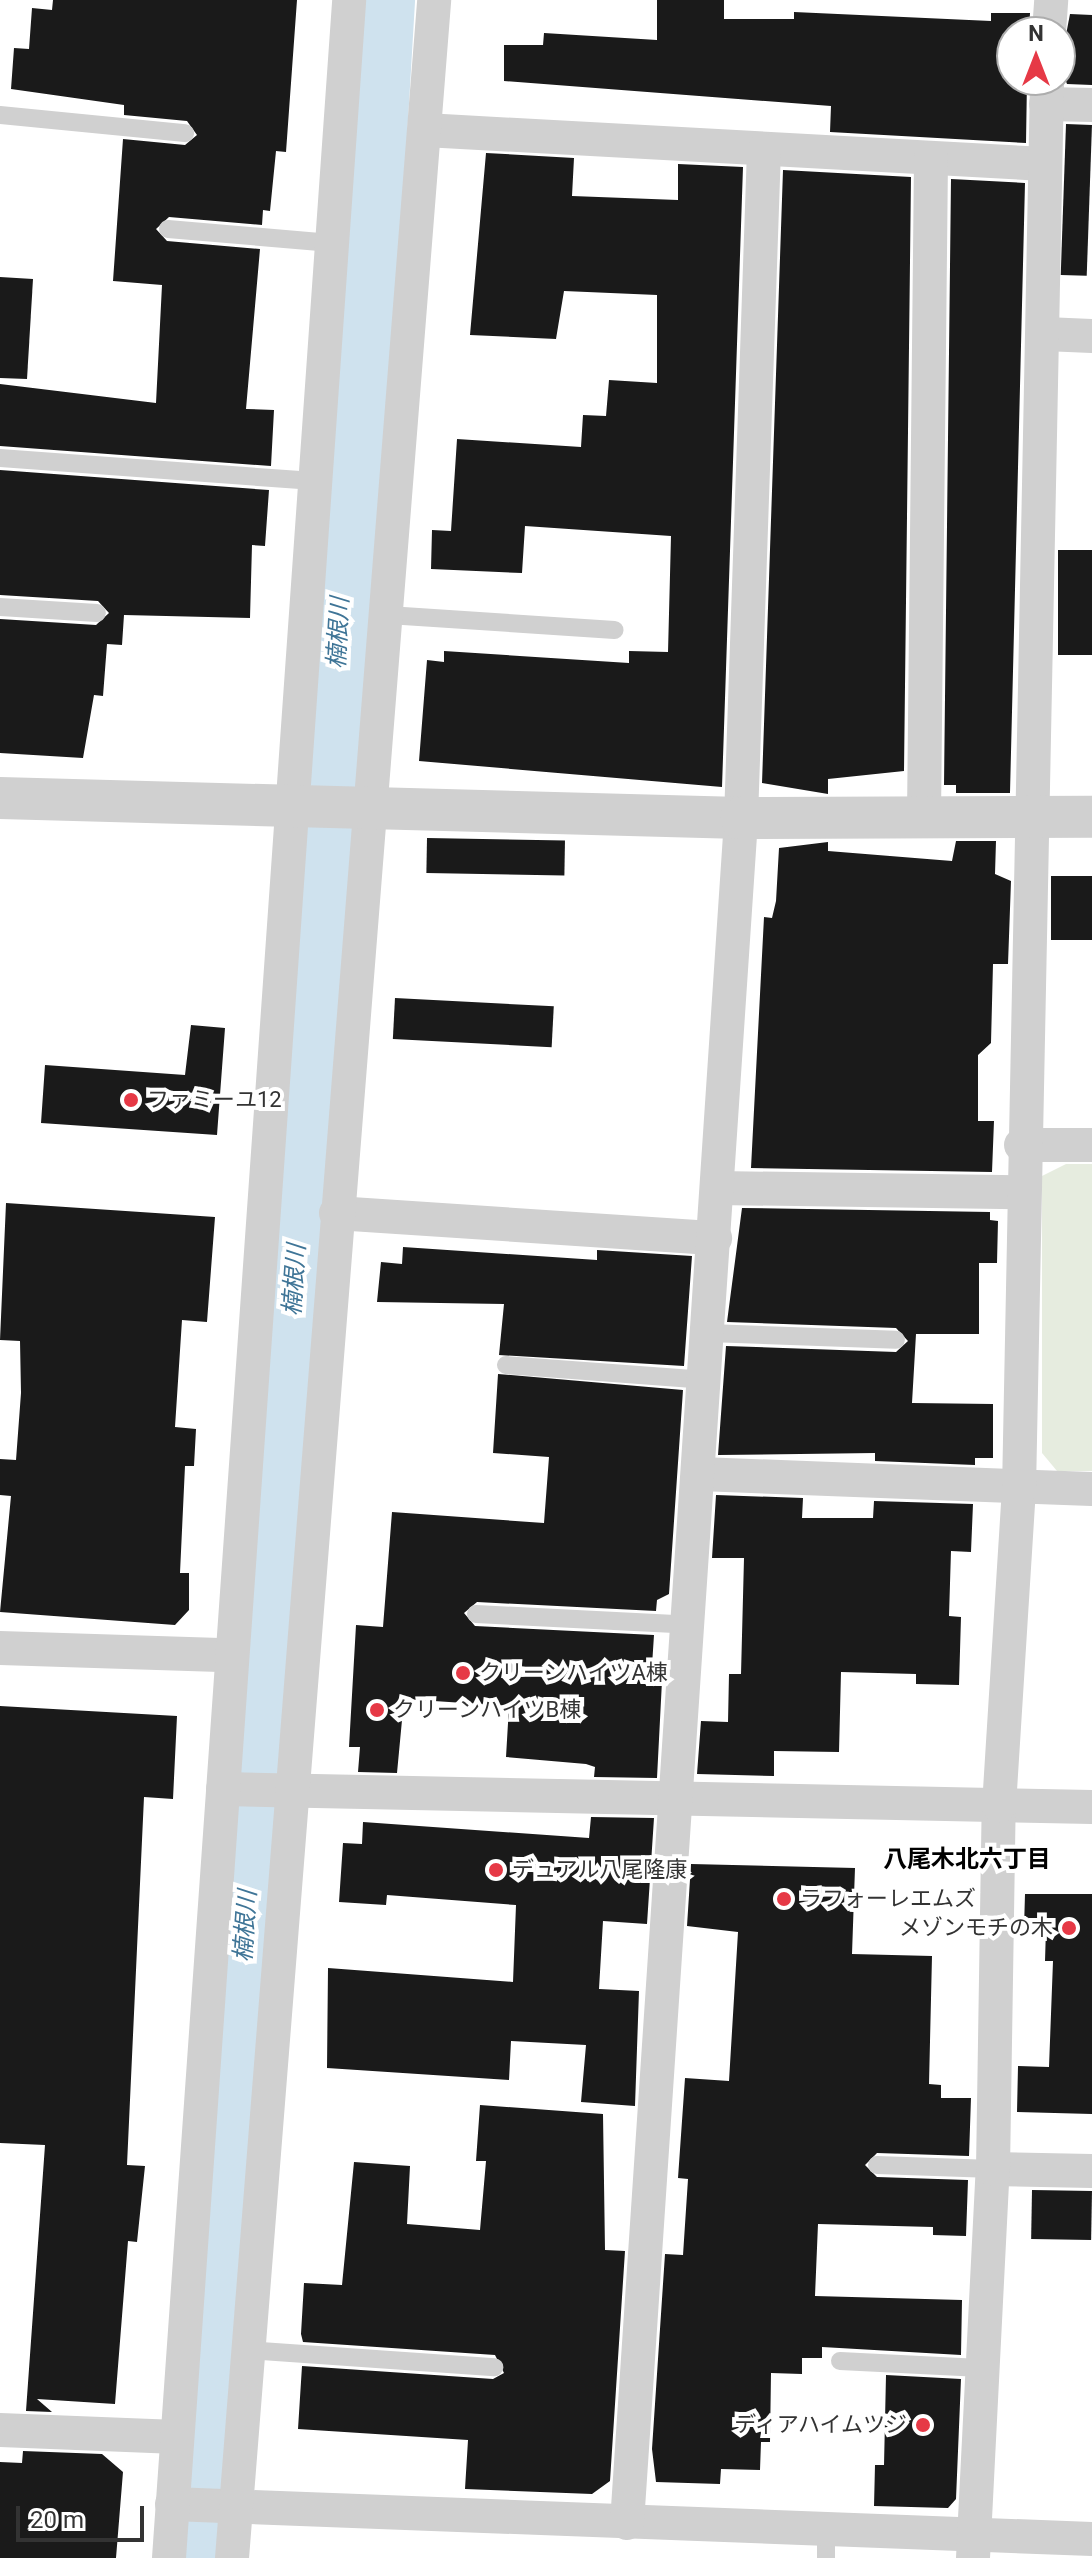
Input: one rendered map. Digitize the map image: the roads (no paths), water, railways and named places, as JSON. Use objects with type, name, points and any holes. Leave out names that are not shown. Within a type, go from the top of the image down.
[{"type":"street","points":[[169,2558],[180,2505],[177,2437],[231,1790],[228,1655],[349,0]]},
{"type":"street","points":[[232,2558],[229,2506],[248,2350],[286,1793],[374,809],[434,0]]},
{"type":"street","points":[[973,2547],[993,2169],[999,1806],[1019,1490],[1020,1192],[1035,820],[1045,334],[1046,96]]},
{"type":"street","points":[[1060,96],[1092,105]]},
{"type":"street","points":[[425,130],[1045,164]]},
{"type":"street","points":[[627,2523],[690,1625],[741,818],[764,150]]},
{"type":"street","points":[[924,816],[931,158]]},
{"type":"street","points":[[1045,334],[1092,336]]},
{"type":"street","points":[[0,798],[741,818],[924,816],[1035,820],[1092,817]]},
{"type":"street","points":[[1021,1145],[1092,1145]]},
{"type":"street","points":[[718,1188],[1020,1192]]},
{"type":"street","points":[[336,1213],[715,1238]]},
{"type":"street","points":[[700,1474],[1019,1490],[1092,1489]]},
{"type":"street","points":[[0,1648],[228,1655]]},
{"type":"street","points":[[231,1790],[1092,1807]]},
{"type":"street","points":[[993,2169],[1092,2171]]},
{"type":"street","points":[[0,2430],[177,2437]]},
{"type":"street","points":[[180,2505],[627,2523],[826,2544],[973,2547],[1092,2539]]},
{"type":"lane","points":[[0,115],[185,133]]},
{"type":"lane","points":[[168,229],[331,243]]},
{"type":"lane","points":[[0,458],[314,481]]},
{"type":"lane","points":[[0,607],[97,613]]},
{"type":"lane","points":[[388,615],[615,630]]},
{"type":"lane","points":[[709,1333],[896,1340]]},
{"type":"lane","points":[[506,1365],[706,1380]]},
{"type":"lane","points":[[476,1614],[690,1625]]},
{"type":"lane","points":[[877,2165],[993,2169]]},
{"type":"lane","points":[[248,2350],[494,2367]]},
{"type":"lane","points":[[840,2361],[981,2368]]},
{"type":"waterway","name":"楠根川","points":[[197,2558],[323,915],[377,0]]},
{"type":"place","name":"ファミーユ12","points":[[131,1100]]},
{"type":"place","name":"クリーンハイツA棟","points":[[463,1673]]},
{"type":"place","name":"クリーンハイツB棟","points":[[377,1710]]},
{"type":"place","name":"デュアル八尾隆康","points":[[496,1870]]},
{"type":"place","name":"ラフォーレエムズ","points":[[784,1899]]},
{"type":"place","name":"メゾンモチの木","points":[[1069,1928]]},
{"type":"place","name":"ディアハイムツジ","points":[[923,2425]]},
{"type":"district","name":"八尾木北六丁目","points":[[967,1860]]}]
